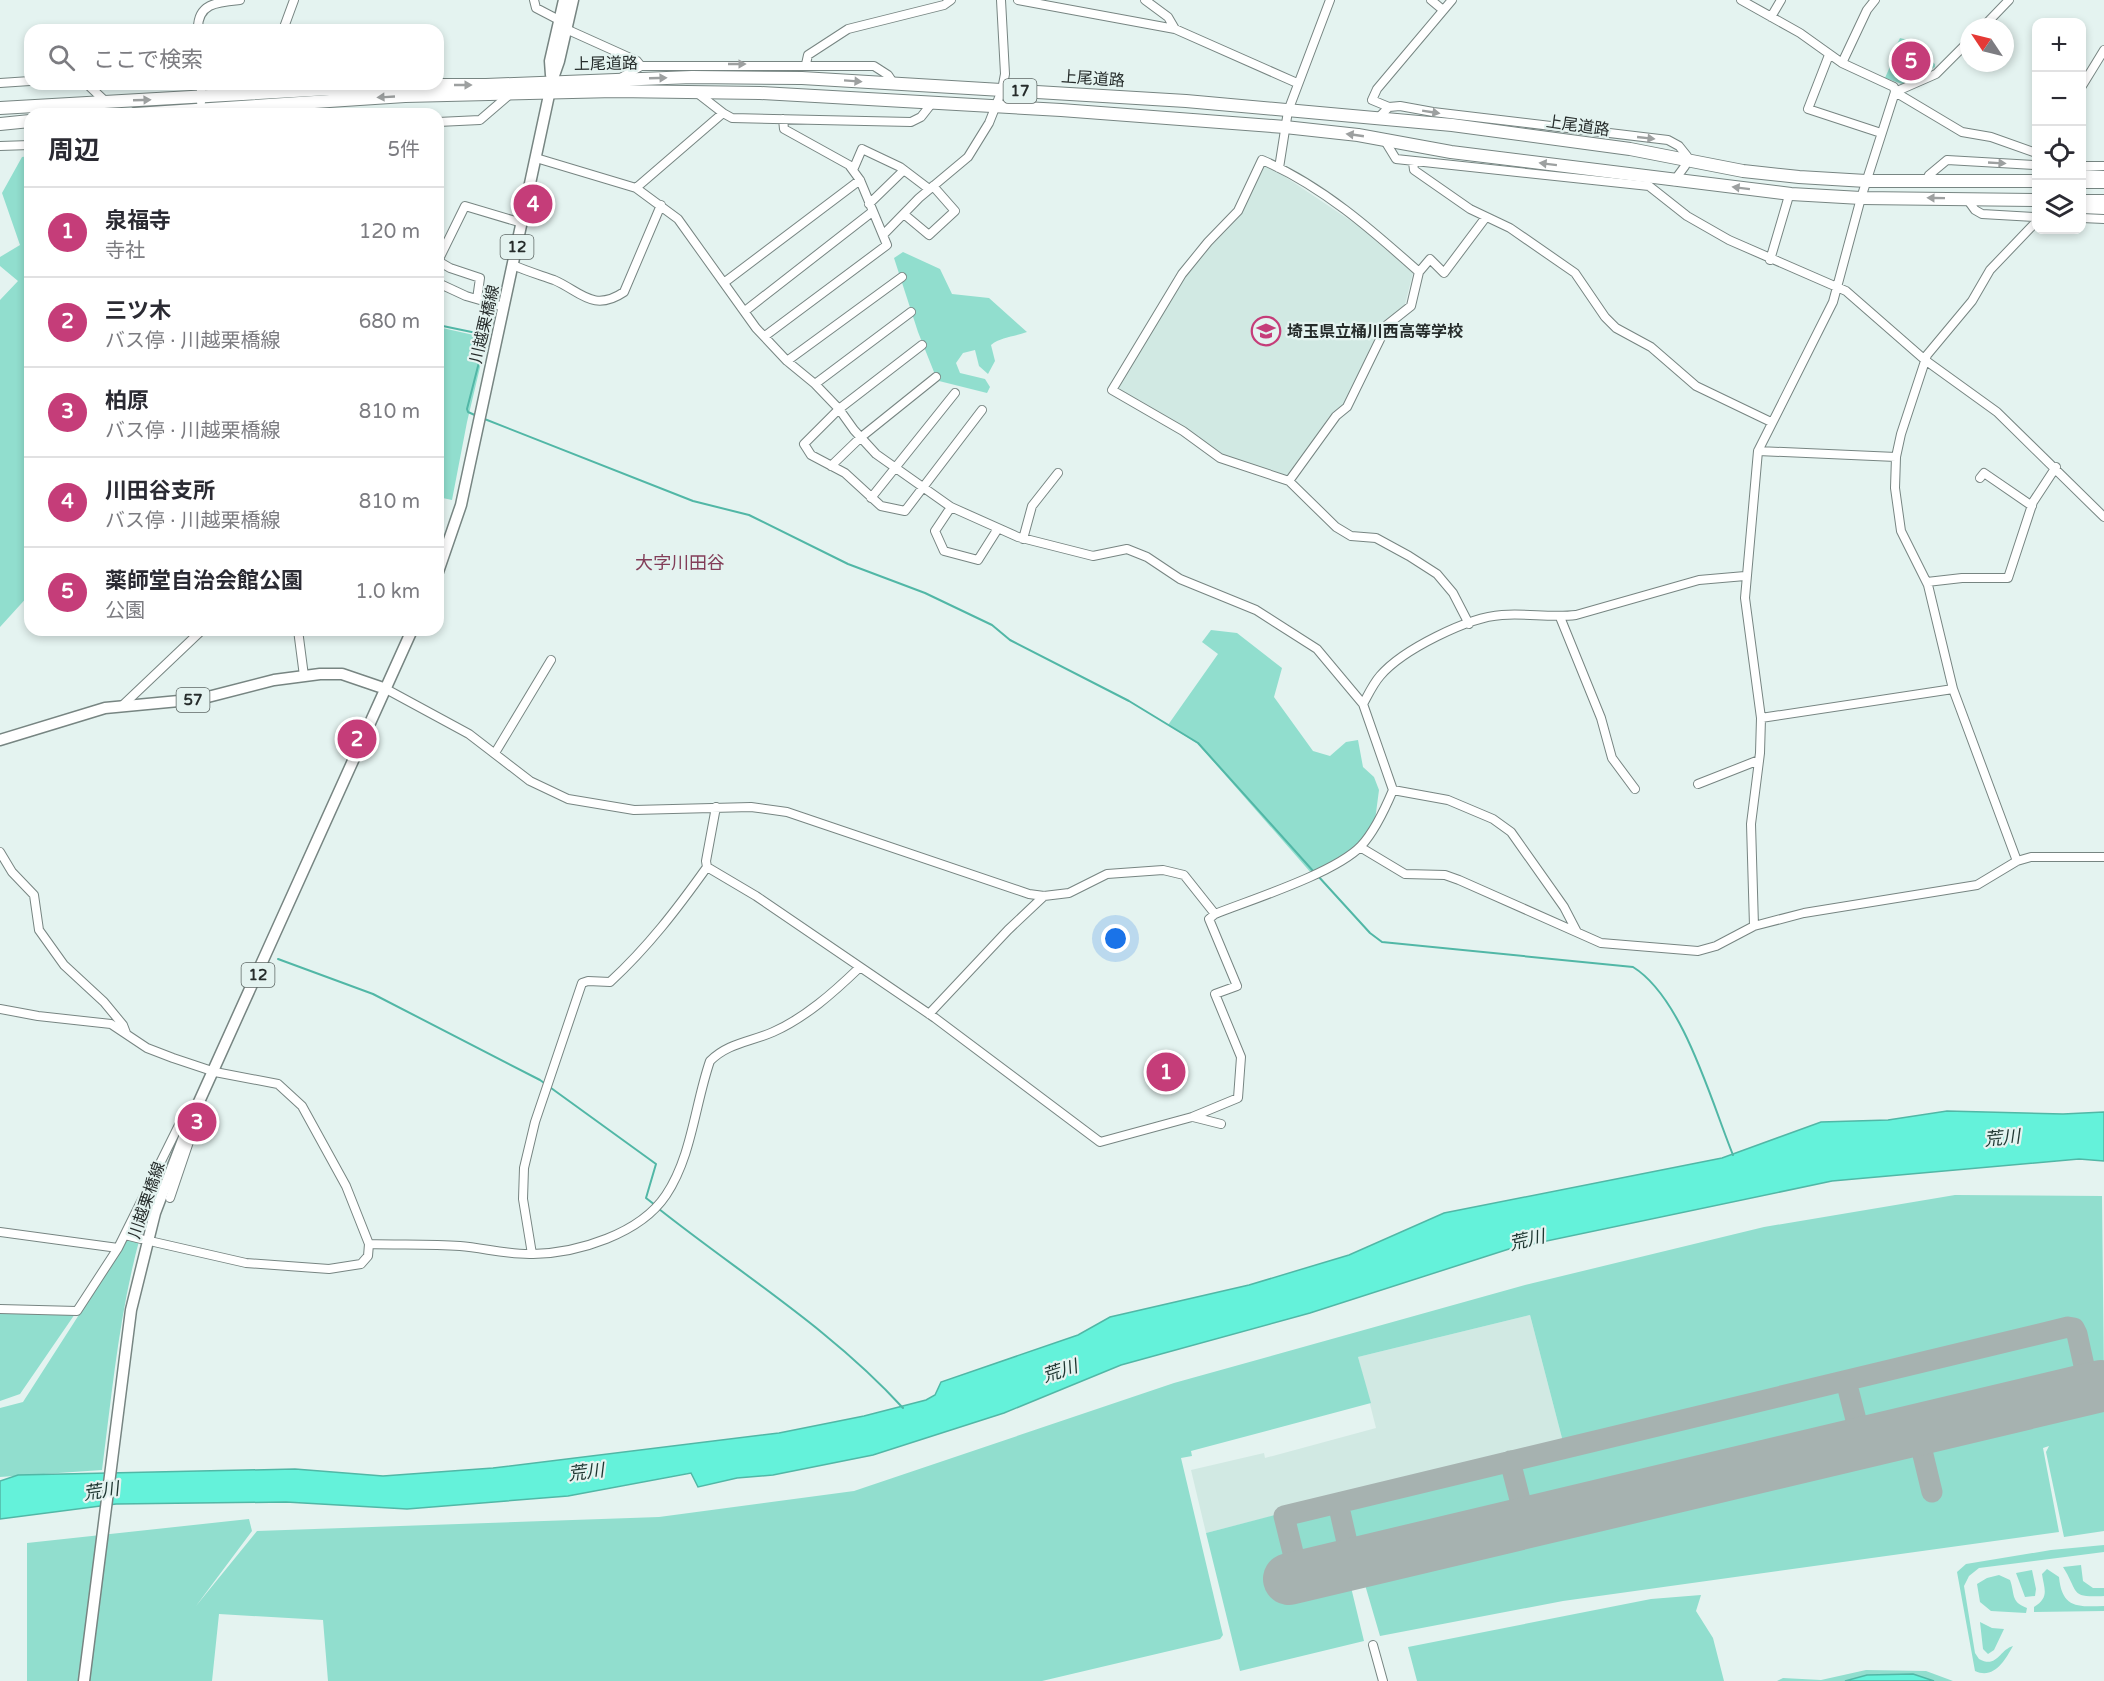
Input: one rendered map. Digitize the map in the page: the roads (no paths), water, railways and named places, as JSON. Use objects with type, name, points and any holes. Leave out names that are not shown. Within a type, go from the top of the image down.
[{"type":"highway","name":"上尾道路","points":[[0,108],[105,101],[201,107],[282,105],[355,98],[509,95],[550,87],[619,79],[749,77],[1002,90],[1378,118],[1533,135],[1630,149],[1688,162],[1799,177],[1866,181],[2032,181]]},
{"type":"highway","name":"上尾道路","points":[[444,84],[824,95],[1285,128],[1674,181],[1791,194],[1861,198],[2032,200]]},
{"type":"highway","name":"上尾道路","points":[[201,107],[253,90]]},
{"type":"highway","points":[[0,124],[24,122]]},
{"type":"highway","points":[[2086,182],[2104,182]]},
{"type":"highway","points":[[2086,201],[2104,201]]},
{"type":"main road","name":"川越栗橋線","points":[[563,25],[564,0]]},
{"type":"main road","name":"川越栗橋線","points":[[444,556],[456,525],[536,158],[550,87],[550,61],[573,0]]},
{"type":"main road","name":"川越栗橋線","points":[[84,1681],[126,1342],[140,1265],[155,1213],[189,1124],[215,1072],[409,636]]},
{"type":"main road","name":"57","points":[[0,740],[86,713],[123,705],[200,699],[304,676],[342,674],[386,688]]},
{"type":"street","points":[[198,24],[198,18],[207,6],[240,0]]},
{"type":"street","points":[[285,24],[294,0]]},
{"type":"street","points":[[534,0],[536,8],[563,25],[637,61],[640,66]]},
{"type":"street","points":[[806,64],[808,55],[839,32],[944,5],[951,0]]},
{"type":"street","points":[[883,235],[931,188],[968,157],[996,107],[1005,74],[1001,0]]},
{"type":"street","points":[[1018,0],[1175,29],[1297,83]]},
{"type":"street","points":[[1145,0],[1168,17],[1175,29]]},
{"type":"street","points":[[1280,168],[1288,111],[1330,0]]},
{"type":"street","points":[[1431,0],[1443,10]]},
{"type":"street","points":[[1452,0],[1377,89],[1372,100],[1389,107],[1400,106],[1668,140],[1683,151],[1688,162],[1674,181]]},
{"type":"street","points":[[1741,0],[1800,33],[1842,63],[1893,87],[1895,92],[1962,132],[1991,137],[2032,151]]},
{"type":"street","points":[[1771,17],[1781,0]]},
{"type":"street","points":[[1842,63],[1867,10],[1875,0]]},
{"type":"street","points":[[1992,18],[2009,0]]},
{"type":"street","points":[[1754,926],[1751,824],[1759,760],[1761,718],[1748,630],[1745,576],[1758,451],[1839,286],[1861,198],[1895,92],[1936,74],[1960,50]]},
{"type":"street","points":[[2086,80],[2104,51]]},
{"type":"street","points":[[1829,55],[1808,109],[1881,133]]},
{"type":"street","points":[[619,79],[640,66],[806,64],[874,66],[888,75],[894,84]]},
{"type":"street","points":[[0,83],[24,81]]},
{"type":"street","points":[[93,90],[105,101]]},
{"type":"street","points":[[201,90],[201,107]]},
{"type":"street","points":[[696,92],[732,118],[911,122],[921,117],[932,103]]},
{"type":"street","points":[[444,123],[480,120],[509,95]]},
{"type":"street","points":[[282,105],[286,108]]},
{"type":"street","points":[[1378,118],[1389,107]]},
{"type":"street","points":[[636,188],[645,183],[678,150],[723,113]]},
{"type":"street","points":[[765,336],[887,245],[860,180],[849,165],[784,129],[783,119]]},
{"type":"street","points":[[1385,141],[1396,159],[1413,162],[1649,186],[1686,216],[1770,260],[1839,286],[1924,360],[1997,412],[2104,518]]},
{"type":"street","points":[[0,146],[24,145]]},
{"type":"street","points":[[853,170],[862,149],[904,170],[931,188],[955,211],[929,235],[905,214]]},
{"type":"street","points":[[536,158],[636,188],[678,219],[745,311],[787,362],[815,384],[876,454],[951,507],[998,530],[1023,539],[1093,556],[1127,549],[1147,557],[1180,579],[1256,610],[1317,649],[1363,704],[1393,790],[1372,831],[1360,847],[1332,865],[1293,884],[1215,914],[1209,919],[1237,986],[1215,994],[1241,1057],[1238,1098],[1192,1117],[1100,1142],[929,1014],[756,896],[707,867],[705,861],[716,807]]},
{"type":"street","points":[[1926,181],[1929,175],[1947,160],[2032,165]]},
{"type":"street","points":[[1419,272],[1363,222],[1280,168],[1259,161],[1238,212],[1208,242],[1182,274],[1112,390],[1183,431],[1220,458],[1289,481],[1336,528],[1351,536],[1376,538],[1437,574],[1453,593],[1468,624]]},
{"type":"street","points":[[1413,162],[1414,170],[1470,209],[1510,228],[1575,273],[1616,328],[1651,347],[1696,386],[1771,422]]},
{"type":"street","points":[[2086,166],[2104,166]]},
{"type":"street","points":[[745,311],[871,208],[904,170]]},
{"type":"street","points":[[2086,174],[2104,175]]},
{"type":"street","points":[[725,282],[860,180]]},
{"type":"street","points":[[1770,260],[1788,199]]},
{"type":"street","points":[[1967,199],[1975,210],[1982,214],[2032,217]]},
{"type":"street","points":[[513,265],[556,281],[584,298],[601,300],[616,297],[624,292],[661,205]]},
{"type":"street","points":[[444,249],[465,206],[522,223]]},
{"type":"street","points":[[2086,209],[2104,210]]},
{"type":"street","points":[[1289,481],[1336,416],[1347,407],[1387,325],[1411,306],[1419,272],[1430,259],[1444,273],[1486,217]]},
{"type":"street","points":[[2086,218],[2104,219]]},
{"type":"street","points":[[2018,861],[1953,689],[1927,582],[1902,531],[1898,516],[1896,457],[1911,398],[1924,360],[1972,301],[1990,270],[2032,226]]},
{"type":"street","points":[[444,264],[480,278],[477,299]]},
{"type":"street","points":[[787,362],[903,278]]},
{"type":"street","points":[[444,285],[504,307]]},
{"type":"street","points":[[815,384],[911,312]]},
{"type":"street","points":[[922,345],[839,409],[804,444],[811,455],[845,473],[881,506],[905,511],[982,410]]},
{"type":"street","points":[[831,466],[860,438],[936,377]]},
{"type":"street","points":[[871,498],[955,393]]},
{"type":"street","points":[[1758,451],[1896,457]]},
{"type":"street","points":[[1927,582],[1962,578],[2008,578],[2032,506],[2055,467]]},
{"type":"street","points":[[1023,539],[1032,506],[1058,473]]},
{"type":"street","points":[[1980,478],[1984,473],[2032,506]]},
{"type":"street","points":[[951,507],[935,531],[944,551],[978,560],[998,530]]},
{"type":"street","points":[[1363,704],[1380,676],[1405,656],[1433,638],[1468,624],[1501,615],[1560,617],[1576,615],[1699,580],[1745,576]]},
{"type":"street","points":[[1560,617],[1601,718],[1612,758],[1635,789]]},
{"type":"street","points":[[123,705],[196,636]]},
{"type":"street","points":[[299,636],[304,676]]},
{"type":"street","points":[[495,753],[551,660]]},
{"type":"street","points":[[386,688],[446,720],[544,790],[585,804],[634,810],[751,807],[787,812],[1029,894],[1044,896],[1069,893],[1107,874],[1163,870],[1184,875],[1215,914]]},
{"type":"street","points":[[1761,718],[1953,689]]},
{"type":"street","points":[[1698,784],[1759,760]]},
{"type":"street","points":[[1393,790],[1448,800],[1493,819],[1511,832],[1564,907],[1577,932]]},
{"type":"street","points":[[1360,847],[1405,874],[1445,875],[1601,943],[1698,951],[1716,946],[1754,926],[1804,913],[1977,885],[2018,861],[2050,855],[2104,857]]},
{"type":"street","points":[[0,852],[12,872],[34,895],[39,930],[64,965],[104,1002],[126,1032]]},
{"type":"street","points":[[532,1254],[523,1199],[524,1168],[535,1122],[582,983],[610,982],[643,951],[666,925],[707,867]]},
{"type":"street","points":[[929,1014],[1008,930],[1044,896]]},
{"type":"street","points":[[369,1244],[460,1246],[532,1254],[576,1248],[612,1235],[650,1215],[666,1195],[679,1170],[710,1061],[721,1050],[773,1032],[796,1018],[830,995],[859,968]]},
{"type":"street","points":[[0,1009],[38,1016],[111,1024],[147,1048],[215,1072],[278,1084],[302,1106],[346,1185],[369,1244],[368,1256],[361,1264],[329,1269],[246,1263],[154,1242]]},
{"type":"street","points":[[1192,1117],[1221,1124]]},
{"type":"street","points":[[0,1309],[77,1311],[118,1248],[181,1121],[194,1127],[170,1198]]},
{"type":"street","points":[[0,1232],[118,1248]]},
{"type":"street","points":[[125,1235],[141,1239]]},
{"type":"street","points":[[1373,1645],[1383,1681]]},
{"type":"water","name":"荒川","points":[[1947,1111],[2063,1114],[2104,1112],[2104,1161],[2079,1159],[1832,1181],[1509,1249],[1310,1313],[1121,1365],[1004,1413],[873,1455],[773,1475],[737,1478],[698,1487],[691,1473],[568,1496],[407,1509],[286,1502],[116,1504],[0,1519],[0,1481],[18,1475],[295,1469],[383,1476],[493,1468],[779,1433],[864,1416],[926,1400],[935,1395],[941,1382],[1078,1335],[1110,1317],[1249,1285],[1349,1255],[1444,1213],[1722,1158],[1821,1122],[1888,1120]]},
{"type":"water","points":[[1913,1674],[1934,1681],[1845,1681],[1867,1675]]},
{"type":"waterway","points":[[444,326],[486,335],[467,409],[468,412],[477,416]]},
{"type":"waterway","points":[[482,418],[693,501],[749,515],[848,564],[925,593],[992,625],[1010,640],[1129,701],[1198,743],[1314,872]]},
{"type":"waterway","points":[[1318,876],[1370,933],[1382,942],[1633,967],[1651,982],[1667,1002],[1681,1026],[1694,1052],[1733,1155]]},
{"type":"waterway","points":[[278,959],[373,994],[540,1080],[656,1164],[646,1198],[655,1205]]},
{"type":"waterway","points":[[659,1209],[816,1328],[846,1353],[903,1408]]},
{"type":"place","name":"薬師堂自治会館公園","points":[[1911,61]]},
{"type":"place","name":"川田谷支所","points":[[533,204]]},
{"type":"place","name":"埼玉県立桶川西高等学校","points":[[1266,331]]},
{"type":"place","name":"三ツ木","points":[[357,739]]},
{"type":"place","name":"泉福寺","points":[[1166,1072]]},
{"type":"place","name":"柏原","points":[[197,1122]]},
{"type":"district","name":"大字川田谷","points":[[680,563]]}]
